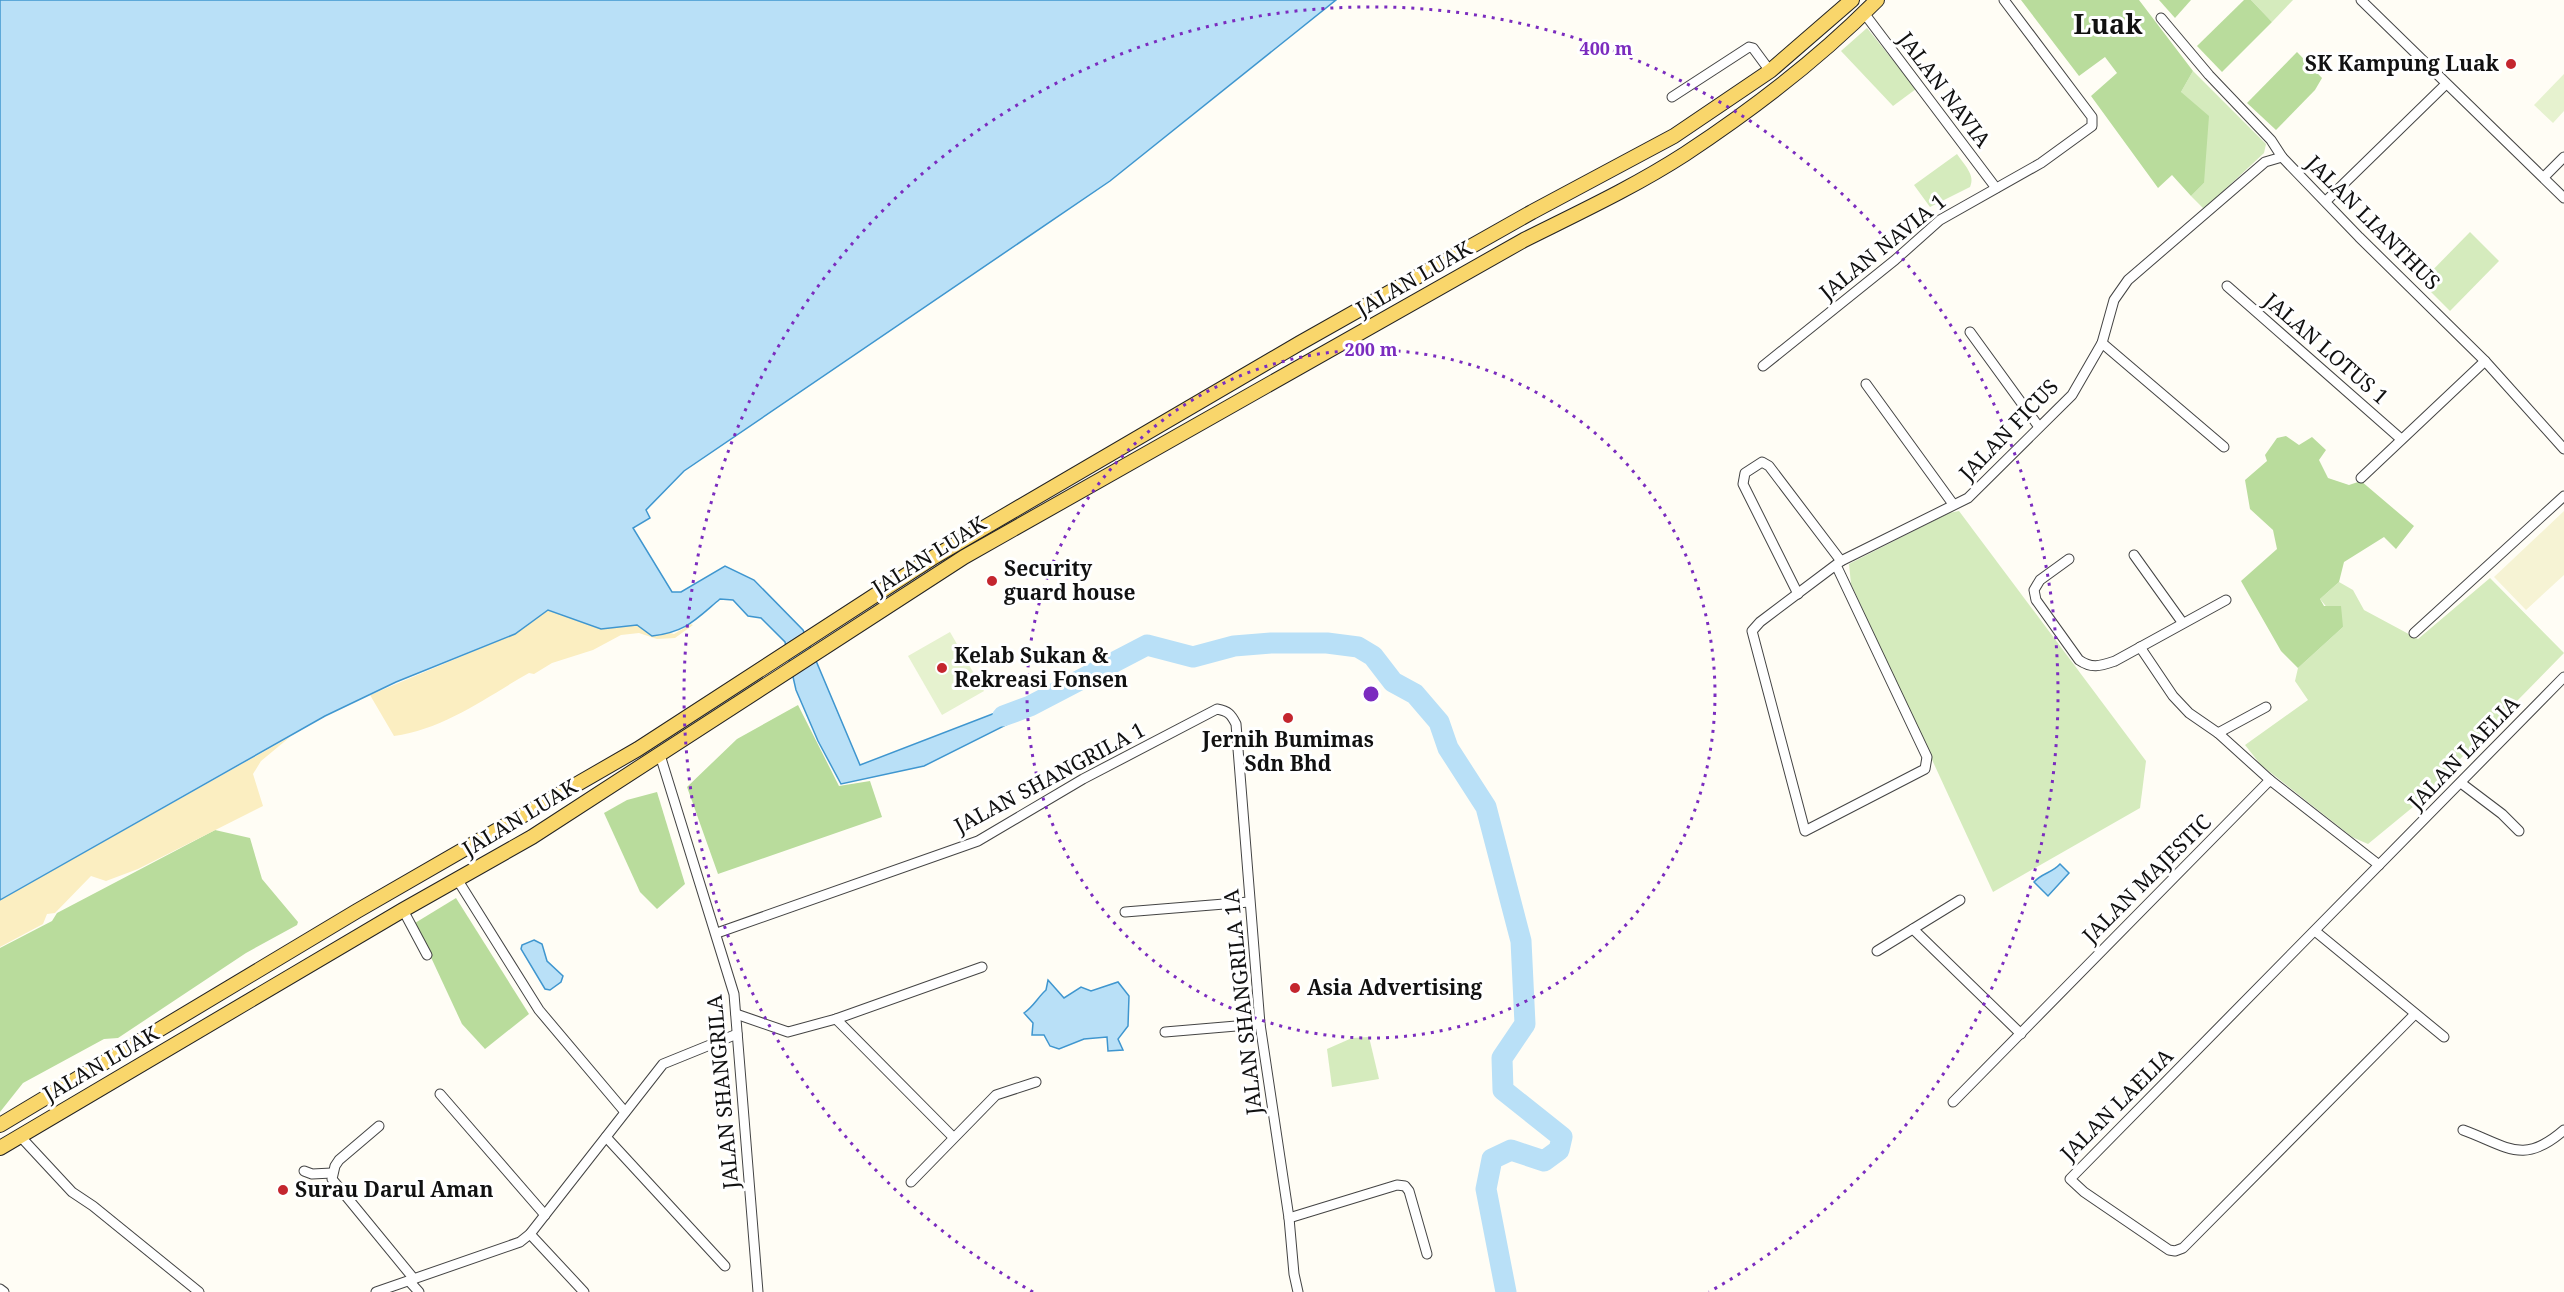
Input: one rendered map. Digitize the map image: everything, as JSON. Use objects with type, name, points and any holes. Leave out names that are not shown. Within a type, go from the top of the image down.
[{"type":"main road","name":"JALAN LUAK","points":[[0,1125],[357,911],[638,749],[984,528],[1446,260],[1674,136],[1770,71],[1852,0]]},
{"type":"main road","name":"JALAN LUAK","points":[[0,1148],[403,910],[532,837],[964,557],[1524,240],[1610,196],[1684,154],[1778,88],[1877,0]]},
{"type":"main road","points":[[1532,212],[1538,221],[1543,224],[1549,223],[1610,196]]},
{"type":"main road","points":[[1446,260],[1514,232],[1521,235],[1524,240]]},
{"type":"street","name":"JALAN NAVIA 1","points":[[1763,366],[1878,274],[1940,220],[2042,163],[2092,126],[2092,117],[2004,0]]},
{"type":"street","points":[[2361,0],[2564,198]]},
{"type":"street","name":"JALAN NAVIA","points":[[1864,13],[1996,188]]},
{"type":"street","name":"JALAN LIANTHUS","points":[[2161,18],[2203,68],[2271,140],[2282,157],[2359,237],[2485,361],[2564,449]]},
{"type":"street","points":[[1672,97],[1749,47],[1753,48],[1770,71]]},
{"type":"street","points":[[2326,201],[2446,84]]},
{"type":"street","name":"JALAN FICUS","points":[[1838,562],[1927,758],[1927,763],[1925,769],[1805,831],[1752,632],[1760,622],[1838,562],[1968,498],[2072,395],[2102,343],[2114,300],[2128,280],[2265,162],[2282,157]]},
{"type":"street","points":[[2544,177],[2564,157]]},
{"type":"street","name":"JALAN LOTUS 1","points":[[2227,286],[2401,439]]},
{"type":"street","points":[[1970,332],[2039,427]]},
{"type":"street","points":[[2102,343],[2224,447]]},
{"type":"street","points":[[2361,478],[2485,361]]},
{"type":"street","points":[[1866,384],[1953,504]]},
{"type":"street","points":[[1798,594],[1743,484],[1745,473],[1762,462],[1769,466],[1838,562]]},
{"type":"street","points":[[2414,633],[2564,496]]},
{"type":"street","points":[[2134,555],[2182,622]]},
{"type":"street","points":[[2069,559],[2040,580],[2034,590],[2036,600],[2079,660],[2087,666],[2096,667],[2140,647],[2226,600]]},
{"type":"street","points":[[2140,647],[2173,696],[2189,713],[2218,733],[2270,780],[2379,865]]},
{"type":"street","name":"JALAN LAELIA","points":[[2415,1014],[2183,1248],[2175,1251],[2169,1250],[2084,1192],[2070,1179],[2564,677]]},
{"type":"street","points":[[2218,733],[2266,707]]},
{"type":"street","name":"JALAN SHANGRILA 1","points":[[717,933],[978,841],[1083,779],[1217,709],[1226,711]]},
{"type":"street","name":"JALAN SHANGRILA 1A","points":[[1226,711],[1231,714],[1236,724],[1260,1024],[1298,1292]]},
{"type":"street","name":"JALAN SHANGRILA","points":[[660,755],[732,985],[758,1292]]},
{"type":"street","name":"JALAN MAJESTIC","points":[[1953,1102],[2270,780]]},
{"type":"street","points":[[2461,783],[2502,814],[2519,831]]},
{"type":"street","points":[[457,879],[539,1010],[625,1112]]},
{"type":"street","points":[[1877,951],[1960,900]]},
{"type":"street","points":[[1125,912],[1249,903]]},
{"type":"street","points":[[403,910],[427,955]]},
{"type":"street","points":[[1913,928],[2021,1034]]},
{"type":"street","points":[[2315,932],[2444,1037]]},
{"type":"street","points":[[736,1014],[788,1032],[836,1019],[982,967]]},
{"type":"street","points":[[836,1019],[953,1137]]},
{"type":"street","points":[[1165,1032],[1260,1024]]},
{"type":"street","points":[[376,1292],[520,1242],[530,1234],[663,1064],[737,1034]]},
{"type":"street","points":[[911,1182],[996,1095],[1036,1082]]},
{"type":"street","points":[[440,1094],[545,1215]]},
{"type":"street","points":[[379,1126],[339,1160],[332,1173],[336,1186],[419,1292]]},
{"type":"street","points":[[2463,1130],[2520,1151],[2534,1151],[2553,1140],[2564,1130]]},
{"type":"street","points":[[19,1135],[72,1192],[93,1206],[199,1292]]},
{"type":"street","points":[[606,1137],[725,1266]]},
{"type":"street","points":[[304,1172],[332,1173]]},
{"type":"street","points":[[1289,1218],[1397,1185],[1405,1186],[1409,1191],[1427,1254]]},
{"type":"street","points":[[530,1234],[584,1292]]},
{"type":"street","points":[[0,1289],[4,1292]]},
{"type":"shaded area","points":[[2564,511],[2564,575],[2526,610],[2494,577]]},
{"type":"green space","points":[[2021,0],[2139,0],[2193,71],[2181,92],[2209,116],[2204,183],[2191,196],[2172,175],[2158,188],[2091,96],[2117,73],[2105,57],[2079,76]]},
{"type":"green space","points":[[2159,0],[2191,0],[2175,18]]},
{"type":"green space","points":[[2244,0],[2251,0],[2272,22],[2222,72],[2197,46]]},
{"type":"green space","points":[[2251,0],[2293,0],[2272,22]]},
{"type":"green space","points":[[1867,28],[1916,89],[1893,106],[1841,51]]},
{"type":"green space","points":[[2297,52],[2322,78],[2315,90],[2276,130],[2247,103]]},
{"type":"green space","points":[[2193,71],[2266,144],[2264,153],[2204,209],[2191,196],[2204,183],[2181,92]]},
{"type":"green space","points":[[2564,74],[2564,111],[2553,123],[2534,105]]},
{"type":"green space","points":[[1957,154],[1970,174],[1970,187],[1930,207],[1914,185]]},
{"type":"green space","points":[[2470,232],[2499,261],[2450,311],[2421,282]]},
{"type":"green space","points":[[2286,436],[2299,445],[2312,437],[2326,450],[2319,460],[2328,478],[2349,485],[2361,481],[2414,526],[2396,549],[2384,537],[2344,562],[2339,582],[2320,599],[2324,606],[2341,606],[2343,627],[2298,668],[2281,651],[2241,581],[2277,549],[2273,530],[2250,509],[2245,480],[2267,461],[2265,455],[2277,438]]},
{"type":"green space","points":[[1959,511],[2146,761],[2140,808],[1993,892],[1851,584],[1849,564],[1949,513]]},
{"type":"green space","points":[[2490,578],[2564,653],[2413,807],[2368,844],[2352,837],[2261,765],[2245,745],[2308,700],[2295,681],[2298,668],[2343,627],[2320,599],[2339,582],[2353,590],[2364,610],[2418,639]]},
{"type":"green space","points":[[950,632],[984,691],[942,715],[908,656]]},
{"type":"green space","points":[[798,705],[839,786],[870,781],[882,817],[718,874],[687,787],[737,739]]},
{"type":"green space","points":[[657,792],[685,884],[657,909],[640,892],[604,813],[627,800]]},
{"type":"green space","points":[[215,830],[250,838],[262,879],[298,922],[297,925],[246,953],[118,1038],[104,1039],[23,1083],[0,1112],[0,948],[52,921],[57,913]]},
{"type":"green space","points":[[456,898],[529,1014],[485,1049],[462,1024],[415,923]]},
{"type":"green space","points":[[1369,1037],[1379,1079],[1332,1087],[1327,1049],[1352,1038]]},
{"type":"sand","points":[[548,609],[601,629],[637,625],[674,634],[693,625],[675,638],[657,639],[639,633],[621,635],[593,650],[552,663],[534,674],[529,673],[447,720],[394,736],[370,695],[515,634]]},
{"type":"sand","points":[[290,737],[261,761],[253,774],[263,806],[138,869],[106,881],[91,876],[55,913],[47,914],[43,924],[0,947],[0,900]]},
{"type":"water","points":[[0,0],[1336,0],[1110,181],[684,471],[646,510],[650,518],[633,528],[672,592],[681,592],[725,566],[754,580],[803,630],[860,765],[995,713],[1030,706],[1016,720],[924,766],[841,784],[818,741],[796,690],[785,642],[761,618],[748,616],[733,600],[720,599],[682,628],[652,636],[637,625],[601,629],[548,610],[515,634],[396,682],[325,716],[0,900]]},
{"type":"water","points":[[2060,864],[2069,873],[2048,896],[2034,882]]},
{"type":"water","points":[[534,940],[542,944],[547,961],[563,976],[561,982],[550,990],[545,989],[521,949],[522,945]]},
{"type":"water","points":[[1048,980],[1064,998],[1081,987],[1091,991],[1118,982],[1129,996],[1128,1026],[1118,1039],[1123,1050],[1108,1051],[1107,1037],[1084,1039],[1059,1049],[1050,1046],[1044,1035],[1032,1035],[1033,1023],[1024,1013],[1046,990]]},
{"type":"waterway","points":[[1003,716],[1030,706],[1147,645],[1193,657],[1234,646],[1271,643],[1327,643],[1358,647],[1373,656],[1393,682],[1415,694],[1439,722],[1448,748],[1486,807],[1521,941],[1525,1024],[1502,1058],[1503,1090],[1562,1137],[1559,1150],[1544,1161],[1511,1150],[1492,1159],[1486,1189],[1506,1292]]},
{"type":"place","name":"SK Kampung Luak","points":[[2511,64]]},
{"type":"place","name":"Security guard house","points":[[992,581]]},
{"type":"place","name":"Kelab Sukan & Rekreasi Fonsen","points":[[942,668]]},
{"type":"place","name":"Jernih Bumimas Sdn Bhd","points":[[1288,718]]},
{"type":"place","name":"Asia Advertising","points":[[1295,988]]},
{"type":"place","name":"Surau Darul Aman","points":[[283,1190]]},
{"type":"district","name":"Luak","points":[[2108,25]]}]
